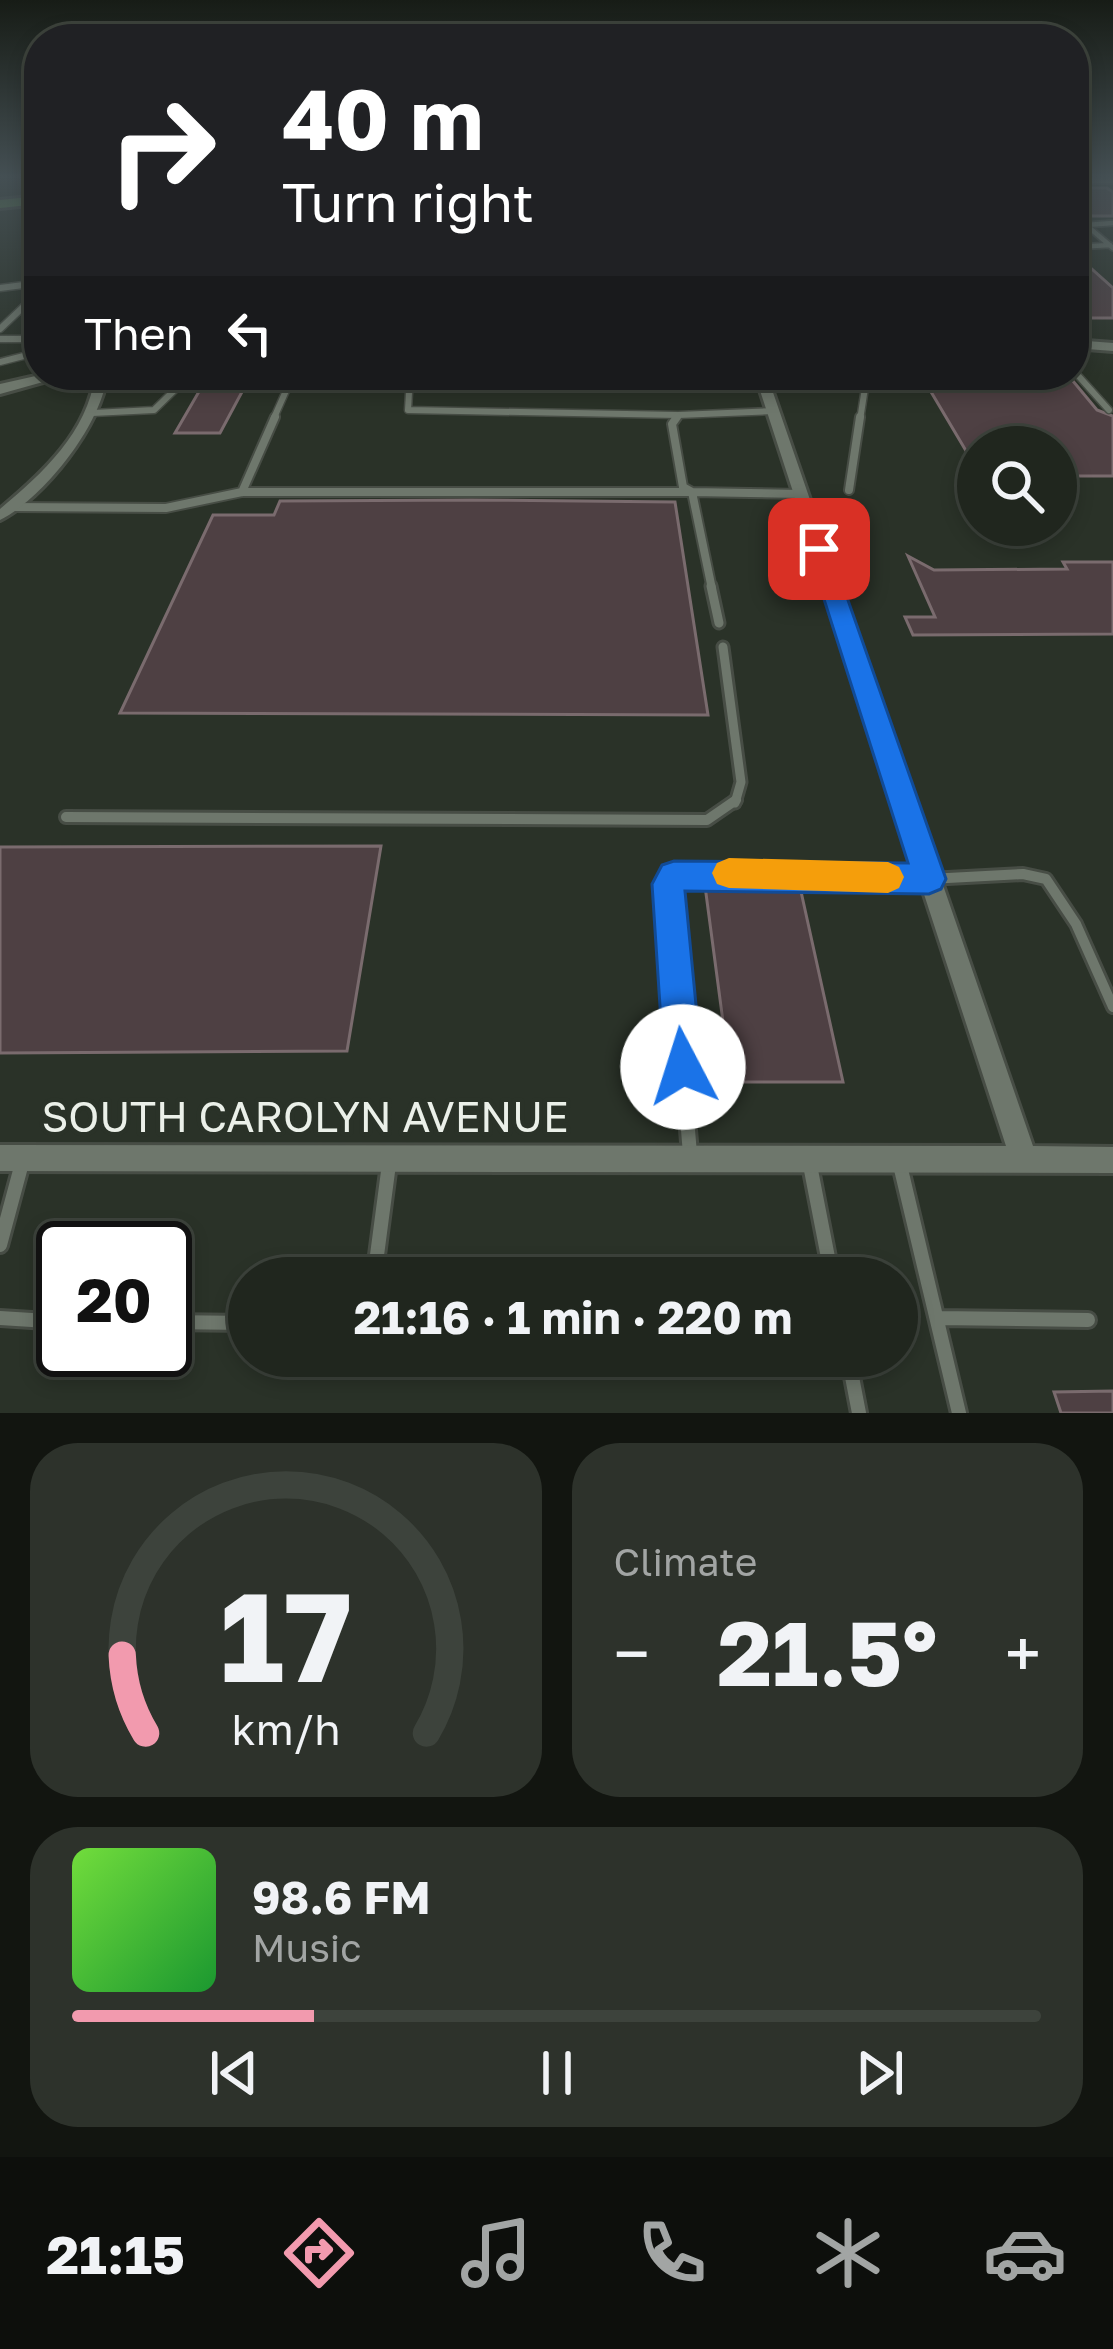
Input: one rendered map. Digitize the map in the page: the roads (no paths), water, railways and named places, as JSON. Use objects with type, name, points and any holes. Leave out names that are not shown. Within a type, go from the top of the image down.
[{"type":"street","points":[[5,512],[34,488],[92,412],[102,390]]},
{"type":"street","points":[[766,390],[1024,1160]]},
{"type":"street","name":"SOUTH CAROLYN AVENUE","points":[[12,1158],[1113,1160]]},
{"type":"lane","points":[[0,329],[24,303]]},
{"type":"lane","points":[[1089,388],[1109,410]]},
{"type":"lane","points":[[92,412],[154,410],[175,390]]},
{"type":"lane","points":[[242,492],[286,390]]},
{"type":"lane","points":[[409,390],[408,410],[678,415],[773,411]]},
{"type":"lane","points":[[849,490],[865,390]]},
{"type":"lane","points":[[678,415],[672,424],[683,487],[692,492],[718,623]]},
{"type":"lane","points":[[5,512],[166,508],[242,492],[801,494]]},
{"type":"lane","points":[[66,817],[707,820],[734,806],[742,782],[723,647]]},
{"type":"lane","points":[[691,1159],[668,884],[674,876],[703,872],[929,879],[1023,874],[1046,879],[1076,924],[1113,1007]]},
{"type":"lane","points":[[0,1245],[12,1158]]},
{"type":"lane","points":[[377,1257],[390,1159]]},
{"type":"lane","points":[[808,1160],[828,1257]]},
{"type":"lane","points":[[899,1160],[959,1413]]},
{"type":"lane","points":[[0,1318],[36,1320]]},
{"type":"lane","points":[[937,1318],[1088,1320]]},
{"type":"lane","points":[[192,1322],[228,1323]]},
{"type":"lane","points":[[852,1377],[859,1413]]}]
